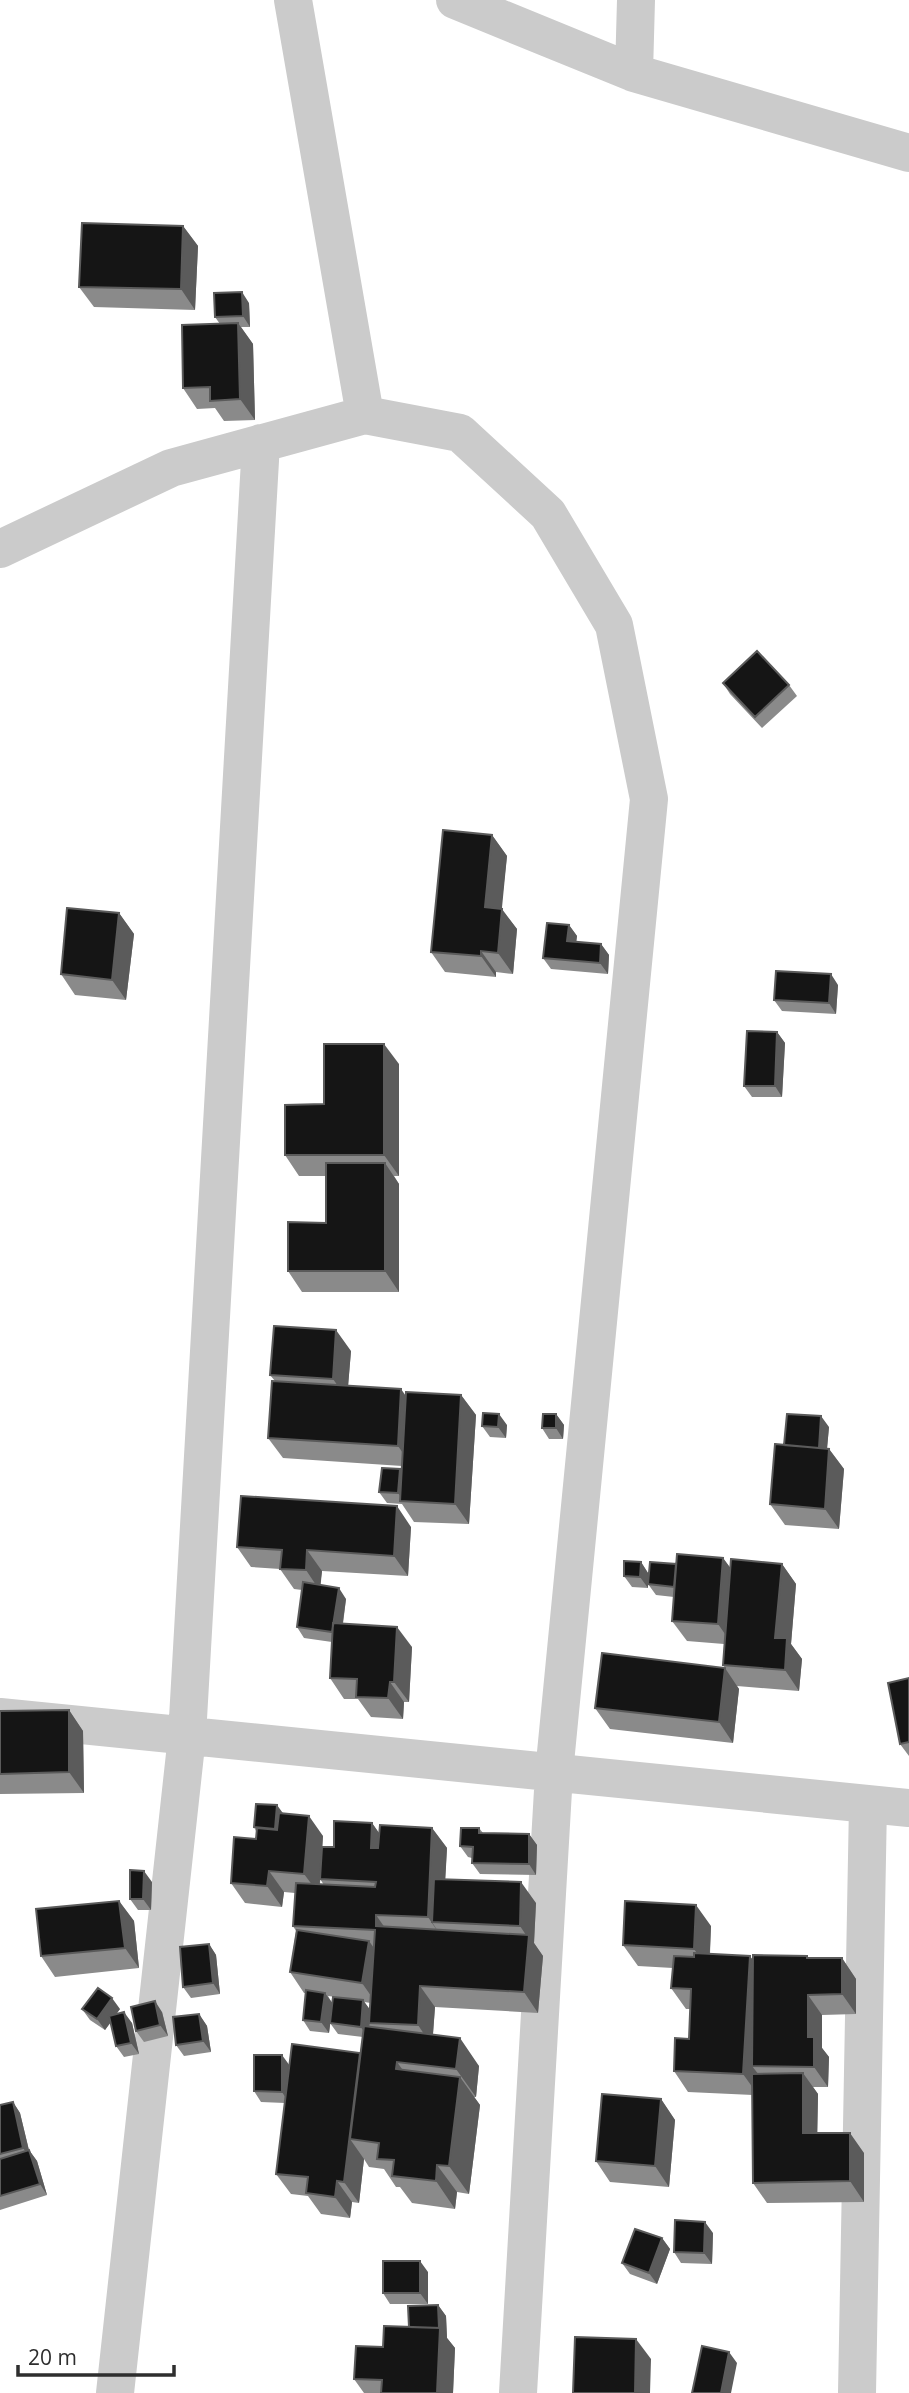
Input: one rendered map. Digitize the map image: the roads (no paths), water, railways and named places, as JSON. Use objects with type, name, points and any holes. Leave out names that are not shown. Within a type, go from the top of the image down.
[{"type":"street","points":[[293,0],[365,415]]},
{"type":"street","points":[[455,0],[634,73],[909,153]]},
{"type":"street","points":[[634,73],[636,0]]},
{"type":"street","points":[[0,549],[171,468],[365,415],[460,433],[548,514],[614,625],[649,799],[554,1773],[518,2393]]},
{"type":"street","points":[[115,2393],[187,1736],[261,443]]},
{"type":"street","points":[[0,1717],[909,1808]]},
{"type":"street","points":[[857,2393],[868,1804]]}]
